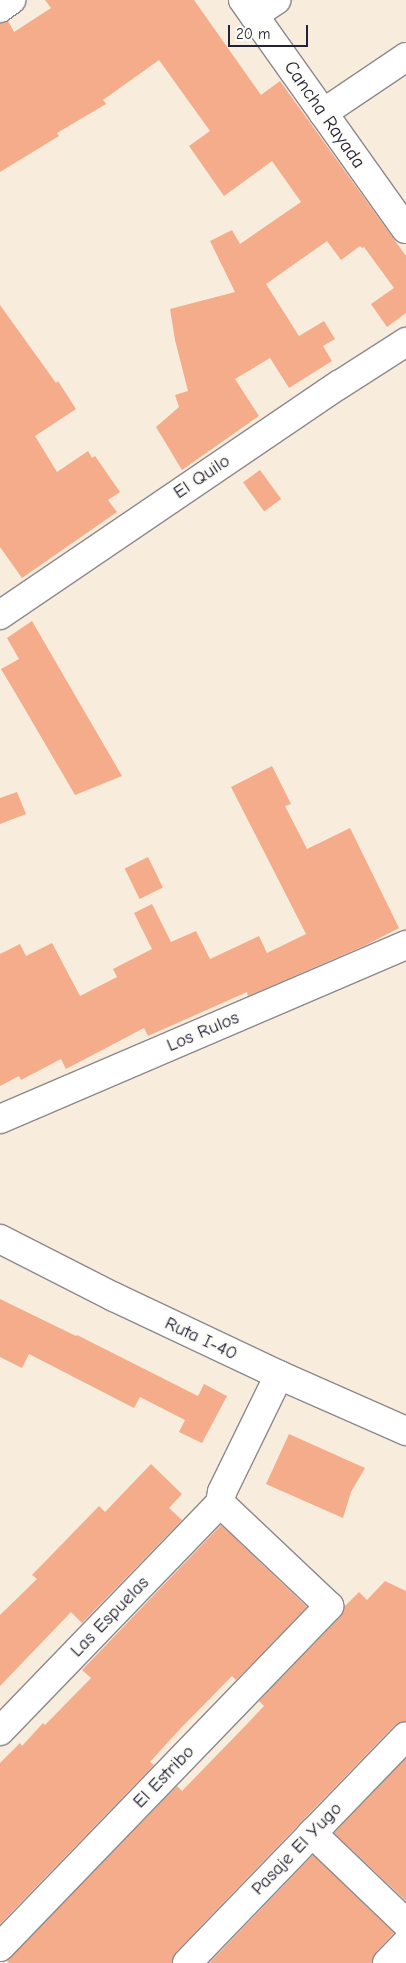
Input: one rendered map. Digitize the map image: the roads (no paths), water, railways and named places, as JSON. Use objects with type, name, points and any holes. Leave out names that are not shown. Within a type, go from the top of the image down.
[{"type":"street","points":[[0,8],[12,0]]},
{"type":"street","points":[[248,8],[276,0]]},
{"type":"street","name":"Cancha Rayada","points":[[248,8],[323,113],[402,214]]},
{"type":"street","points":[[323,113],[406,57]]},
{"type":"street","name":"El Quilo","points":[[0,615],[338,385],[406,342]]},
{"type":"street","name":"Los Rulos","points":[[0,1119],[406,945]]},
{"type":"street","name":"Ruta I-40","points":[[0,1239],[114,1297],[280,1376],[406,1431]]},
{"type":"street","points":[[220,1502],[222,1492],[280,1376]]},
{"type":"street","name":"El Estribo","points":[[0,1947],[328,1606],[220,1502]]},
{"type":"street","name":"Las Espuelas","points":[[0,1731],[220,1502]]},
{"type":"street","name":"Pasaje El Yugo","points":[[187,1963],[406,1736]]},
{"type":"street","points":[[312,1833],[406,1923]]},
{"type":"street","points":[[387,1963],[406,1943]]}]
